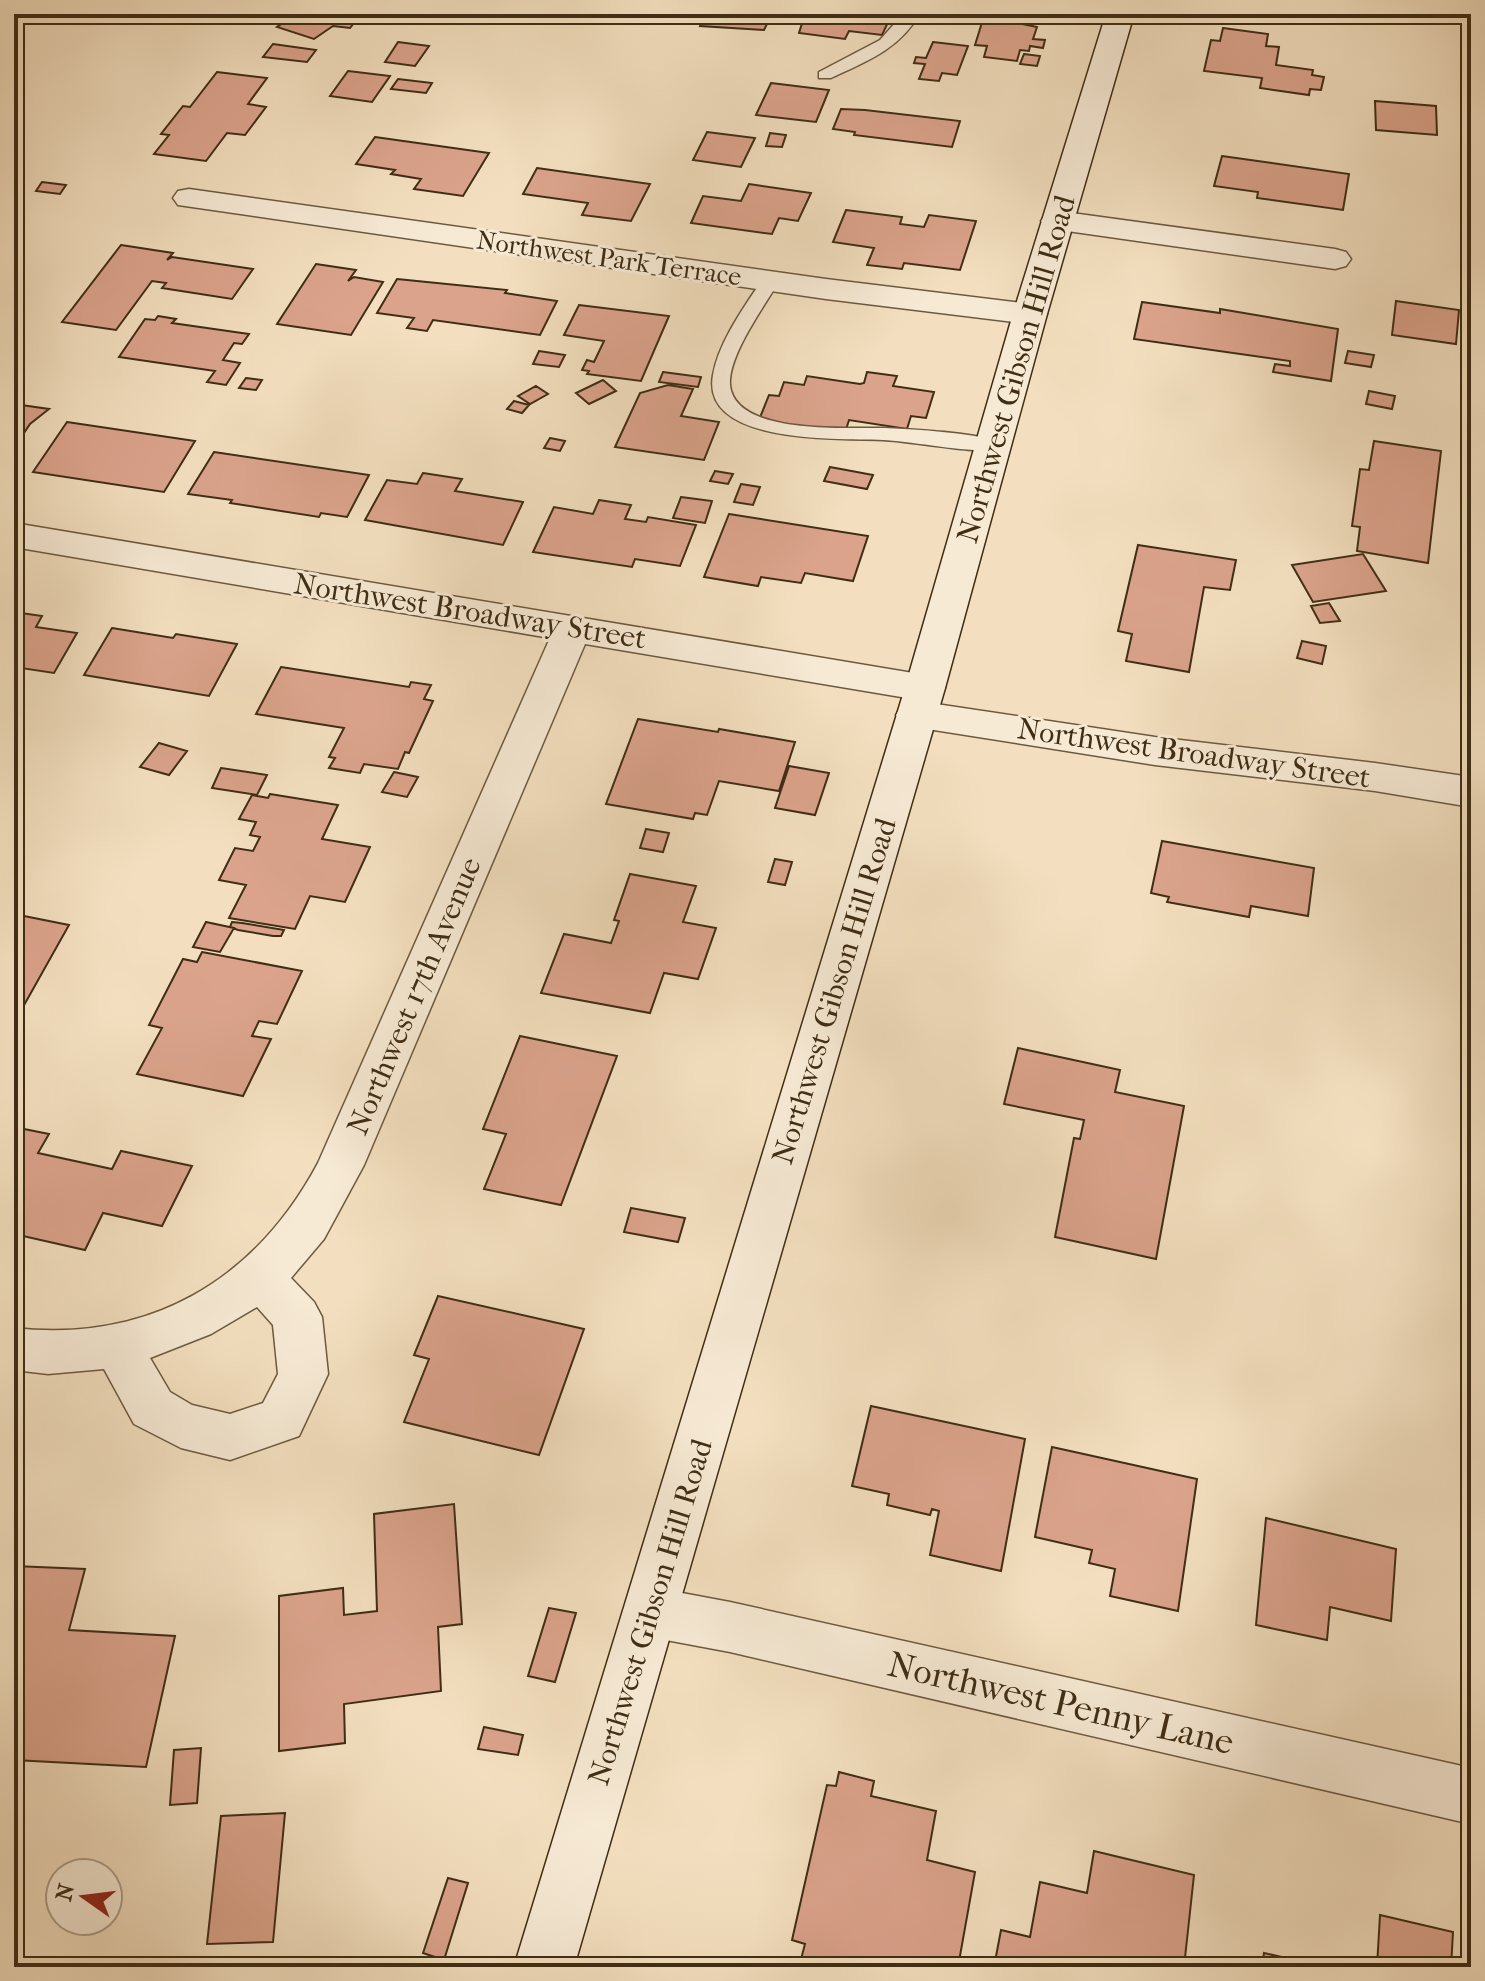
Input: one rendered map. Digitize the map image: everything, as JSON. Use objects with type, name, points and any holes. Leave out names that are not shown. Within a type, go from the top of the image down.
[{"type":"street","name":"Northwest Gibson Hill Road","points":[[544,1967],[921,702],[1030,314],[1120,14]]},
{"type":"street","name":"Northwest Park Terrace","points":[[189,198],[770,281],[1030,314]]},
{"type":"street","points":[[1057,221],[1335,259]]},
{"type":"street","name":"Northwest Broadway Street","points":[[14,535],[573,628],[1155,751],[1375,777],[1471,792]]},
{"type":"street","name":"Northwest 17th Avenue","points":[[14,1349],[37,1354],[77,1353],[116,1345],[194,1319],[229,1299],[279,1259],[317,1213],[341,1165],[573,628]]},
{"type":"street","points":[[116,1345],[152,1408],[181,1425],[230,1437],[281,1420],[303,1374],[297,1317],[259,1276]]},
{"type":"street","name":"Northwest Penny Lane","points":[[650,1612],[1471,1796]]},
{"type":"lane","points":[[825,75],[881,45],[907,23],[911,14]]},
{"type":"lane","points":[[770,281],[729,356],[721,381],[724,395],[735,411],[762,424],[841,434],[927,436],[993,445]]},
{"type":"building","points":[[296,14],[343,14],[358,18],[350,28],[333,26],[314,39],[277,27]]},
{"type":"building","points":[[690,14],[772,14],[764,30],[700,26],[704,16]]},
{"type":"building","points":[[805,14],[892,14],[882,35],[849,31],[845,39],[799,33]]},
{"type":"building","points":[[984,16],[1037,27],[1033,39],[1045,40],[1043,48],[1030,46],[1029,51],[1020,50],[1017,61],[984,57],[987,46],[975,45]]},
{"type":"building","points":[[1223,28],[1268,34],[1266,46],[1279,47],[1276,65],[1313,70],[1312,75],[1324,77],[1321,90],[1310,89],[1309,95],[1260,88],[1262,78],[1204,71],[1211,40],[1220,41]]},
{"type":"building","points":[[398,42],[429,46],[415,66],[385,62]]},
{"type":"building","points":[[933,42],[968,46],[957,75],[942,73],[939,81],[919,79],[925,64],[914,63],[916,57],[926,58]]},
{"type":"building","points":[[273,44],[316,50],[307,62],[263,57]]},
{"type":"building","points":[[1024,54],[1040,56],[1037,66],[1020,64]]},
{"type":"building","points":[[348,71],[390,76],[372,102],[330,96]]},
{"type":"building","points":[[217,72],[267,78],[248,104],[266,107],[245,135],[227,133],[206,161],[154,154],[169,135],[161,134],[183,106],[190,107]]},
{"type":"building","points":[[398,79],[432,83],[426,93],[391,89]]},
{"type":"building","points":[[771,83],[829,90],[816,122],[756,115]]},
{"type":"building","points":[[1375,101],[1436,106],[1437,135],[1376,130]]},
{"type":"building","points":[[841,109],[960,121],[952,147],[854,135],[855,132],[833,129]]},
{"type":"building","points":[[707,132],[755,138],[741,167],[693,160]]},
{"type":"building","points":[[770,133],[786,135],[782,147],[766,146]]},
{"type":"building","points":[[375,137],[489,153],[463,196],[414,189],[421,179],[391,174],[395,170],[356,164]]},
{"type":"building","points":[[1222,156],[1349,174],[1343,210],[1257,198],[1258,192],[1214,186]]},
{"type":"building","points":[[537,168],[650,184],[631,221],[582,215],[588,203],[523,194]]},
{"type":"building","points":[[42,182],[66,185],[60,194],[36,191]]},
{"type":"building","points":[[749,184],[811,193],[798,221],[779,218],[772,234],[691,223],[703,196],[741,201]]},
{"type":"building","points":[[846,210],[902,217],[900,224],[924,227],[929,215],[976,221],[960,270],[904,263],[902,269],[867,265],[874,248],[833,242]]},
{"type":"building","points":[[121,245],[173,253],[167,260],[172,257],[253,269],[232,299],[162,288],[166,283],[152,281],[116,330],[62,322]]},
{"type":"building","points":[[316,264],[356,270],[348,281],[354,277],[383,282],[351,335],[277,324]]},
{"type":"building","points":[[397,279],[507,290],[505,293],[557,301],[540,335],[433,320],[427,331],[407,328],[414,318],[377,313]]},
{"type":"building","points":[[1396,301],[1459,310],[1456,344],[1392,335]]},
{"type":"building","points":[[1142,302],[1220,313],[1220,309],[1338,329],[1331,381],[1273,372],[1275,364],[1290,366],[1290,361],[1134,339]]},
{"type":"building","points":[[579,305],[669,316],[641,381],[587,374],[589,371],[582,370],[587,360],[594,362],[604,341],[564,335]]},
{"type":"building","points":[[158,316],[176,319],[172,323],[249,334],[242,344],[234,343],[223,360],[240,363],[226,385],[207,382],[215,371],[119,357],[145,319],[155,320]]},
{"type":"building","points":[[539,351],[565,355],[559,367],[533,364]]},
{"type":"building","points":[[1348,351],[1374,355],[1371,367],[1345,363]]},
{"type":"building","points":[[663,372],[701,377],[698,387],[659,382]]},
{"type":"building","points":[[867,372],[897,376],[893,386],[934,392],[926,418],[911,416],[907,429],[849,420],[845,433],[759,420],[769,395],[779,396],[784,382],[804,385],[807,376],[860,384],[864,383]]},
{"type":"building","points":[[246,378],[262,380],[256,390],[239,388]]},
{"type":"building","points":[[603,380],[616,391],[589,404],[576,393]]},
{"type":"building","points":[[668,385],[693,389],[681,416],[719,422],[704,460],[615,447],[640,393]]},
{"type":"building","points":[[536,386],[548,394],[530,404],[518,396]]},
{"type":"building","points":[[1369,391],[1395,396],[1392,409],[1366,404]]},
{"type":"building","points":[[514,401],[529,405],[522,413],[507,409]]},
{"type":"building","points":[[14,404],[49,409],[30,424],[14,448]]},
{"type":"building","points":[[67,422],[195,441],[164,492],[33,472]]},
{"type":"building","points":[[550,438],[565,441],[560,451],[544,448]]},
{"type":"building","points":[[1374,441],[1441,451],[1428,563],[1357,551],[1360,527],[1352,526],[1360,469],[1369,470]]},
{"type":"building","points":[[214,452],[369,475],[347,517],[321,513],[319,517],[188,494]]},
{"type":"building","points":[[830,467],[873,475],[867,489],[824,481]]},
{"type":"building","points":[[715,471],[733,474],[728,484],[710,481]]},
{"type":"building","points":[[423,473],[462,479],[455,491],[523,502],[503,545],[365,520],[387,480],[417,484]]},
{"type":"building","points":[[741,484],[760,487],[753,505],[734,502]]},
{"type":"building","points":[[681,497],[712,501],[705,523],[673,518]]},
{"type":"building","points":[[599,500],[631,505],[625,519],[646,522],[648,517],[696,525],[680,566],[635,559],[632,567],[533,552],[554,507],[593,514]]},
{"type":"building","points":[[729,514],[868,536],[853,581],[805,573],[801,583],[761,577],[758,586],[704,577]]},
{"type":"building","points":[[1138,545],[1236,560],[1230,590],[1204,587],[1189,672],[1126,661],[1132,634],[1118,631]]},
{"type":"building","points":[[1363,554],[1386,591],[1313,602],[1292,565]]},
{"type":"building","points":[[1329,603],[1340,621],[1320,623],[1311,606]]},
{"type":"building","points":[[14,612],[42,616],[36,627],[77,633],[54,673],[14,667]]},
{"type":"building","points":[[112,628],[237,644],[209,696],[84,675]]},
{"type":"building","points":[[1302,641],[1326,646],[1322,664],[1297,658]]},
{"type":"building","points":[[281,667],[409,687],[411,682],[431,685],[424,699],[433,701],[409,753],[405,752],[398,769],[364,764],[360,773],[329,768],[335,758],[329,757],[344,728],[256,714]]},
{"type":"building","points":[[638,719],[795,742],[779,791],[719,781],[707,815],[695,813],[693,819],[606,804]]},
{"type":"building","points":[[159,743],[187,751],[169,775],[140,767]]},
{"type":"building","points":[[789,766],[829,773],[815,815],[775,808]]},
{"type":"building","points":[[221,768],[267,775],[257,795],[212,788]]},
{"type":"building","points":[[394,772],[418,777],[407,797],[382,792]]},
{"type":"building","points":[[270,794],[338,805],[322,839],[370,847],[345,902],[310,896],[295,929],[229,918],[246,885],[219,880],[235,848],[253,851],[260,837],[250,835],[256,822],[239,819],[252,795],[268,798]]},
{"type":"building","points":[[646,829],[669,833],[663,852],[640,848]]},
{"type":"building","points":[[1162,841],[1314,868],[1308,916],[1251,906],[1249,917],[1167,902],[1169,897],[1151,893]]},
{"type":"building","points":[[775,859],[792,862],[785,885],[768,882]]},
{"type":"building","points":[[630,874],[696,886],[683,922],[716,928],[698,979],[664,973],[650,1013],[541,993],[564,934],[611,943],[619,921],[614,920]]},
{"type":"building","points":[[14,914],[69,925],[14,1023]]},
{"type":"building","points":[[206,922],[234,928],[220,952],[193,947]]},
{"type":"building","points":[[232,922],[284,930],[281,936],[273,936],[238,930],[230,927]]},
{"type":"building","points":[[202,952],[302,971],[277,1024],[259,1021],[252,1036],[271,1039],[243,1096],[137,1074],[162,1028],[149,1025],[183,959],[197,962]]},
{"type":"building","points":[[520,1036],[617,1056],[561,1205],[484,1189],[506,1134],[483,1129]]},
{"type":"building","points":[[1018,1048],[1120,1070],[1115,1092],[1184,1106],[1156,1259],[1055,1237],[1074,1138],[1080,1139],[1084,1120],[1004,1104]]},
{"type":"building","points":[[14,1127],[49,1134],[38,1153],[112,1169],[121,1151],[192,1166],[162,1226],[103,1213],[85,1250],[14,1234]]},
{"type":"building","points":[[631,1208],[685,1218],[678,1242],[624,1232]]},
{"type":"building","points":[[438,1296],[584,1329],[539,1455],[404,1422],[429,1359],[414,1355]]},
{"type":"building","points":[[871,1406],[1025,1439],[1001,1571],[930,1555],[939,1511],[932,1509],[930,1515],[887,1505],[889,1494],[852,1486]]},
{"type":"building","points":[[1052,1447],[1197,1479],[1178,1611],[1110,1596],[1115,1569],[1089,1563],[1092,1550],[1035,1537]]},
{"type":"building","points":[[454,1504],[462,1624],[438,1627],[441,1691],[344,1704],[345,1743],[279,1751],[279,1596],[343,1588],[344,1615],[377,1611],[374,1514]]},
{"type":"building","points":[[1266,1518],[1396,1549],[1391,1621],[1330,1607],[1327,1640],[1256,1625]]},
{"type":"building","points":[[14,1566],[85,1569],[69,1630],[175,1636],[146,1767],[14,1760]]},
{"type":"building","points":[[549,1608],[576,1613],[555,1682],[528,1676]]},
{"type":"building","points":[[484,1727],[523,1735],[518,1755],[478,1749]]},
{"type":"building","points":[[201,1748],[197,1803],[170,1805],[174,1750]]},
{"type":"building","points":[[839,1772],[874,1781],[871,1796],[936,1811],[927,1860],[975,1872],[958,1967],[942,1967],[907,1958],[905,1967],[799,1967],[805,1944],[792,1940],[827,1785],[836,1786]]},
{"type":"building","points":[[285,1813],[273,1942],[207,1944],[221,1816]]},
{"type":"building","points":[[1094,1851],[1194,1875],[1184,1967],[994,1967],[1001,1930],[1030,1937],[1040,1882],[1087,1893]]},
{"type":"building","points":[[448,1878],[468,1883],[444,1960],[423,1953]]},
{"type":"building","points":[[1380,1915],[1453,1932],[1451,1967],[1377,1967]]},
{"type":"building","points":[[1264,1953],[1325,1967],[1262,1967]]}]
